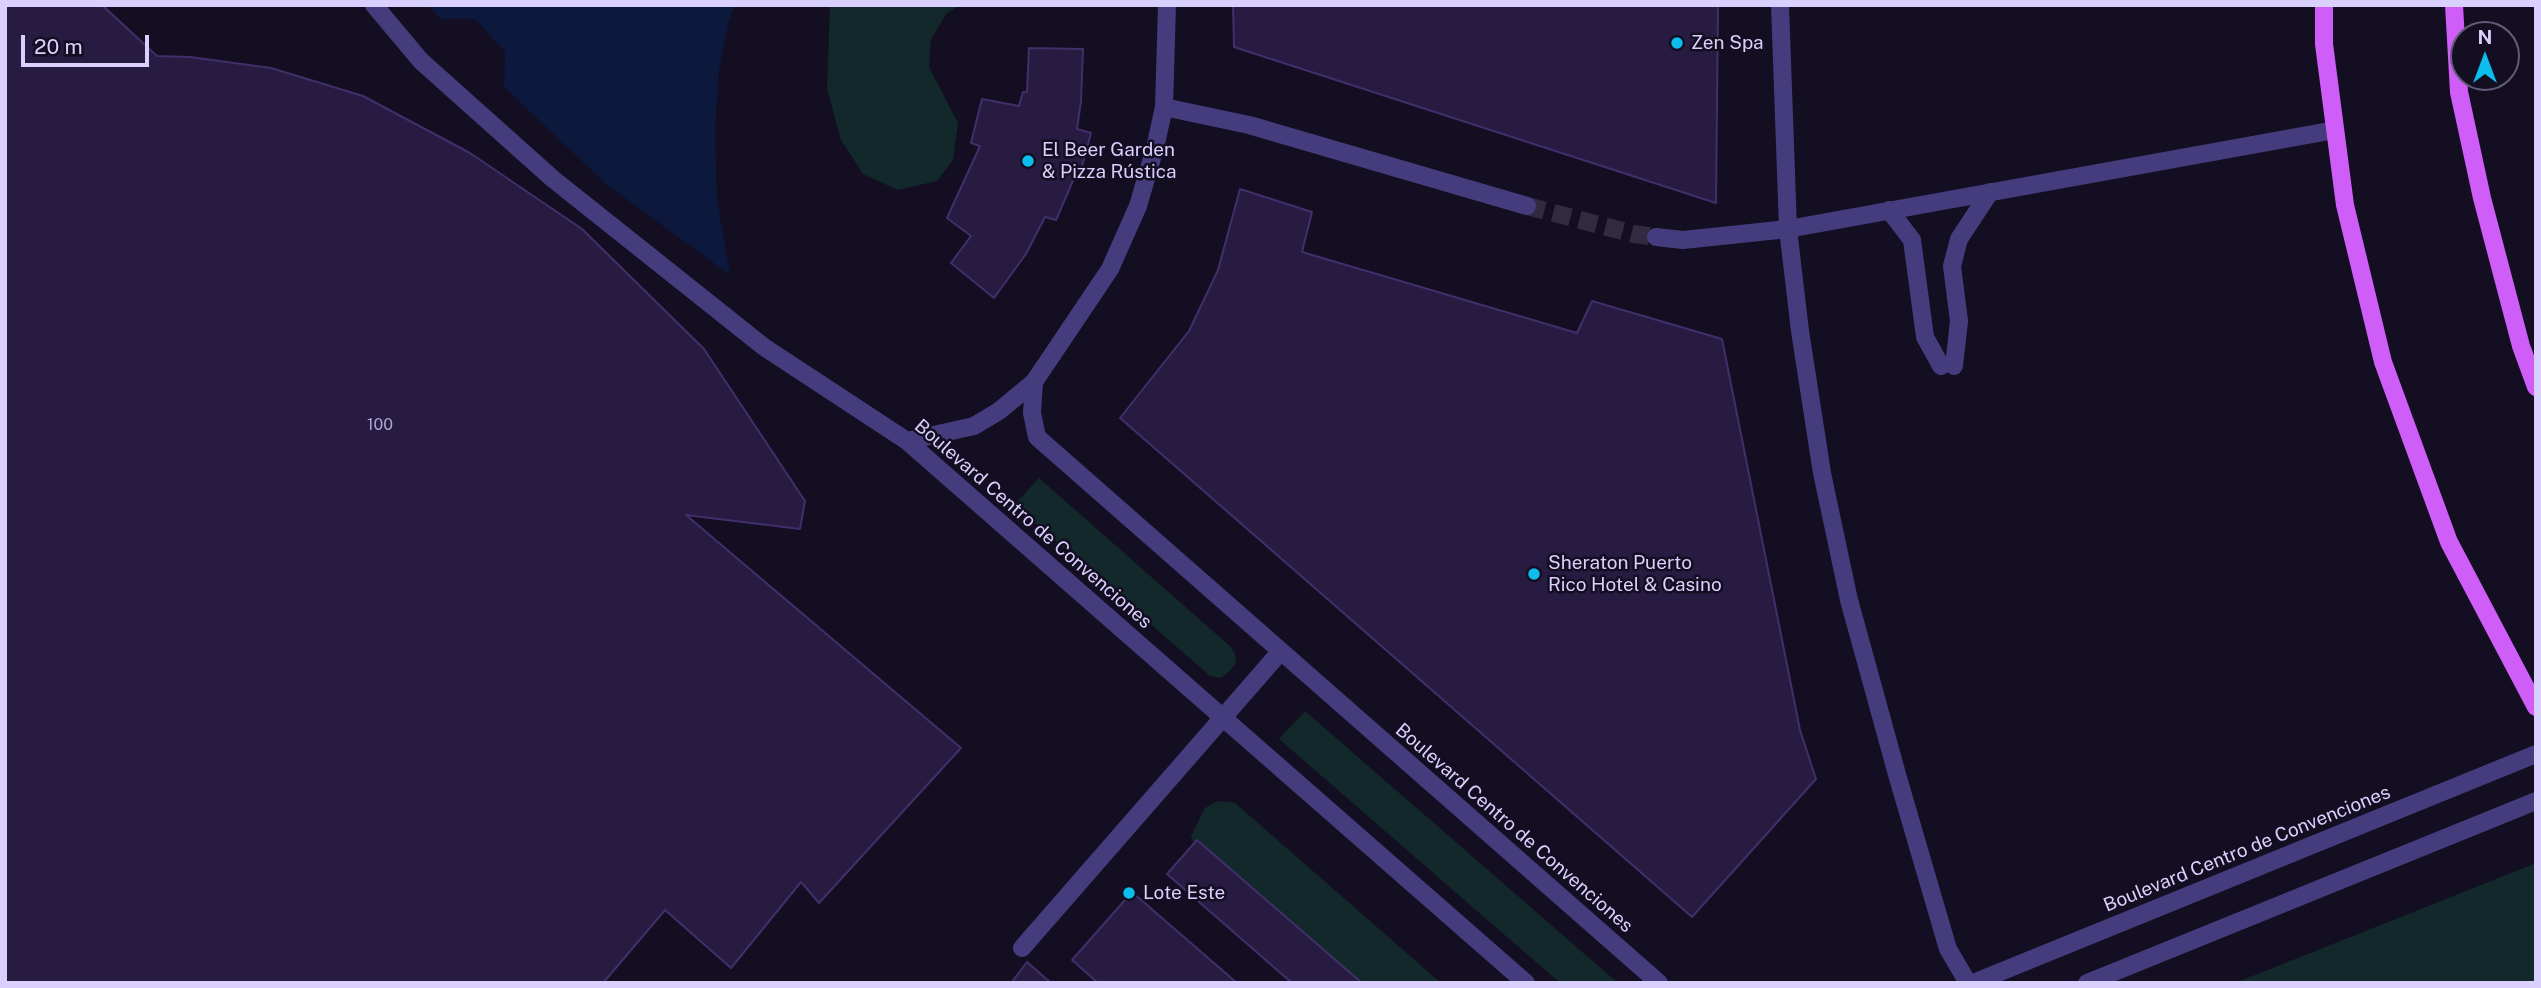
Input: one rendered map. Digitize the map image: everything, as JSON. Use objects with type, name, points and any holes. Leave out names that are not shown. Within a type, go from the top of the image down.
[{"type":"main road","points":[[2324,5],[2324,44],[2345,205],[2383,362],[2449,542],[2536,707]]},
{"type":"main road","points":[[2454,5],[2459,92],[2521,346],[2536,387]]},
{"type":"street","name":"Boulevard Centro de Convenciones","points":[[374,5],[421,61],[553,179],[764,347],[907,441],[1525,983]]},
{"type":"street","points":[[907,441],[974,426],[999,411],[1034,382],[1110,269],[1138,206],[1164,107],[1167,5]]},
{"type":"street","points":[[1780,5],[1788,229],[1800,331],[1820,460],[1849,600],[1898,778],[1948,949],[1968,983]]},
{"type":"street","points":[[1164,107],[1249,125],[1527,206]]},
{"type":"street","points":[[1656,237],[1683,240],[1788,229],[2335,130]]},
{"type":"street","points":[[1889,210],[1912,240],[1925,338],[1947,366],[1959,321],[1952,266],[1959,239],[1990,192]]},
{"type":"street","name":"Boulevard Centro de Convenciones","points":[[1034,382],[1032,413],[1037,437],[1659,983]]},
{"type":"street","points":[[1022,948],[1281,651]]},
{"type":"street","name":"Boulevard Centro de Convenciones","points":[[1973,983],[2536,754]]},
{"type":"street","points":[[2087,983],[2536,801]]},
{"type":"green space","points":[[830,5],[960,5],[947,13],[931,39],[929,67],[958,123],[953,160],[937,181],[898,190],[863,174],[841,140],[827,89]]},
{"type":"green space","points":[[1039,478],[1231,647],[1236,663],[1230,671],[1221,678],[1210,676],[1014,505]]},
{"type":"green space","points":[[1305,711],[1618,983],[1560,983],[1279,739]]},
{"type":"green space","points":[[1218,801],[1235,803],[1441,983],[1348,983],[1195,849],[1191,836],[1205,808]]},
{"type":"green space","points":[[2536,863],[2536,983],[2235,983]]},
{"type":"water","points":[[429,5],[735,5],[719,70],[715,129],[717,199],[730,275],[606,184],[504,87],[505,52],[475,19],[440,19]]},
{"type":"building","points":[[5,5],[102,5],[157,56],[190,57],[271,68],[363,96],[470,153],[582,229],[704,349],[805,501],[800,529],[686,515],[961,748],[819,903],[801,882],[731,968],[665,910],[603,983],[5,983]]},
{"type":"building","points":[[1233,5],[1718,5],[1716,203],[1234,47]]},
{"type":"building","name":"El Beer Garden & Pizza Rústica","points":[[1029,48],[1083,49],[1077,129],[1091,133],[1079,177],[1075,176],[1056,220],[1045,217],[1026,254],[994,298],[951,263],[971,236],[947,218],[980,146],[971,143],[982,99],[1019,106],[1023,92],[1027,92]]},
{"type":"building","name":"Sheraton Puerto Rico Hotel & Casino","points":[[1240,189],[1312,212],[1302,252],[1577,333],[1592,301],[1722,339],[1800,730],[1816,779],[1692,917],[1120,418],[1189,331],[1218,270]]},
{"type":"building","points":[[1197,840],[1362,983],[1292,983],[1167,874]]},
{"type":"building","points":[[1132,892],[1237,983],[1098,983],[1072,960]]},
{"type":"building","points":[[1027,962],[1051,983],[1011,983]]},
{"type":"tunnel","points":[[1527,206],[1634,234],[1656,237]]},
{"type":"place","name":"Zen Spa","points":[[1677,43]]},
{"type":"place","name":"El Beer Garden & Pizza Rústica","points":[[1028,161]]},
{"type":"place","name":"Sheraton Puerto Rico Hotel & Casino","points":[[1534,574]]},
{"type":"place","name":"Lote Este","points":[[1129,893]]}]
